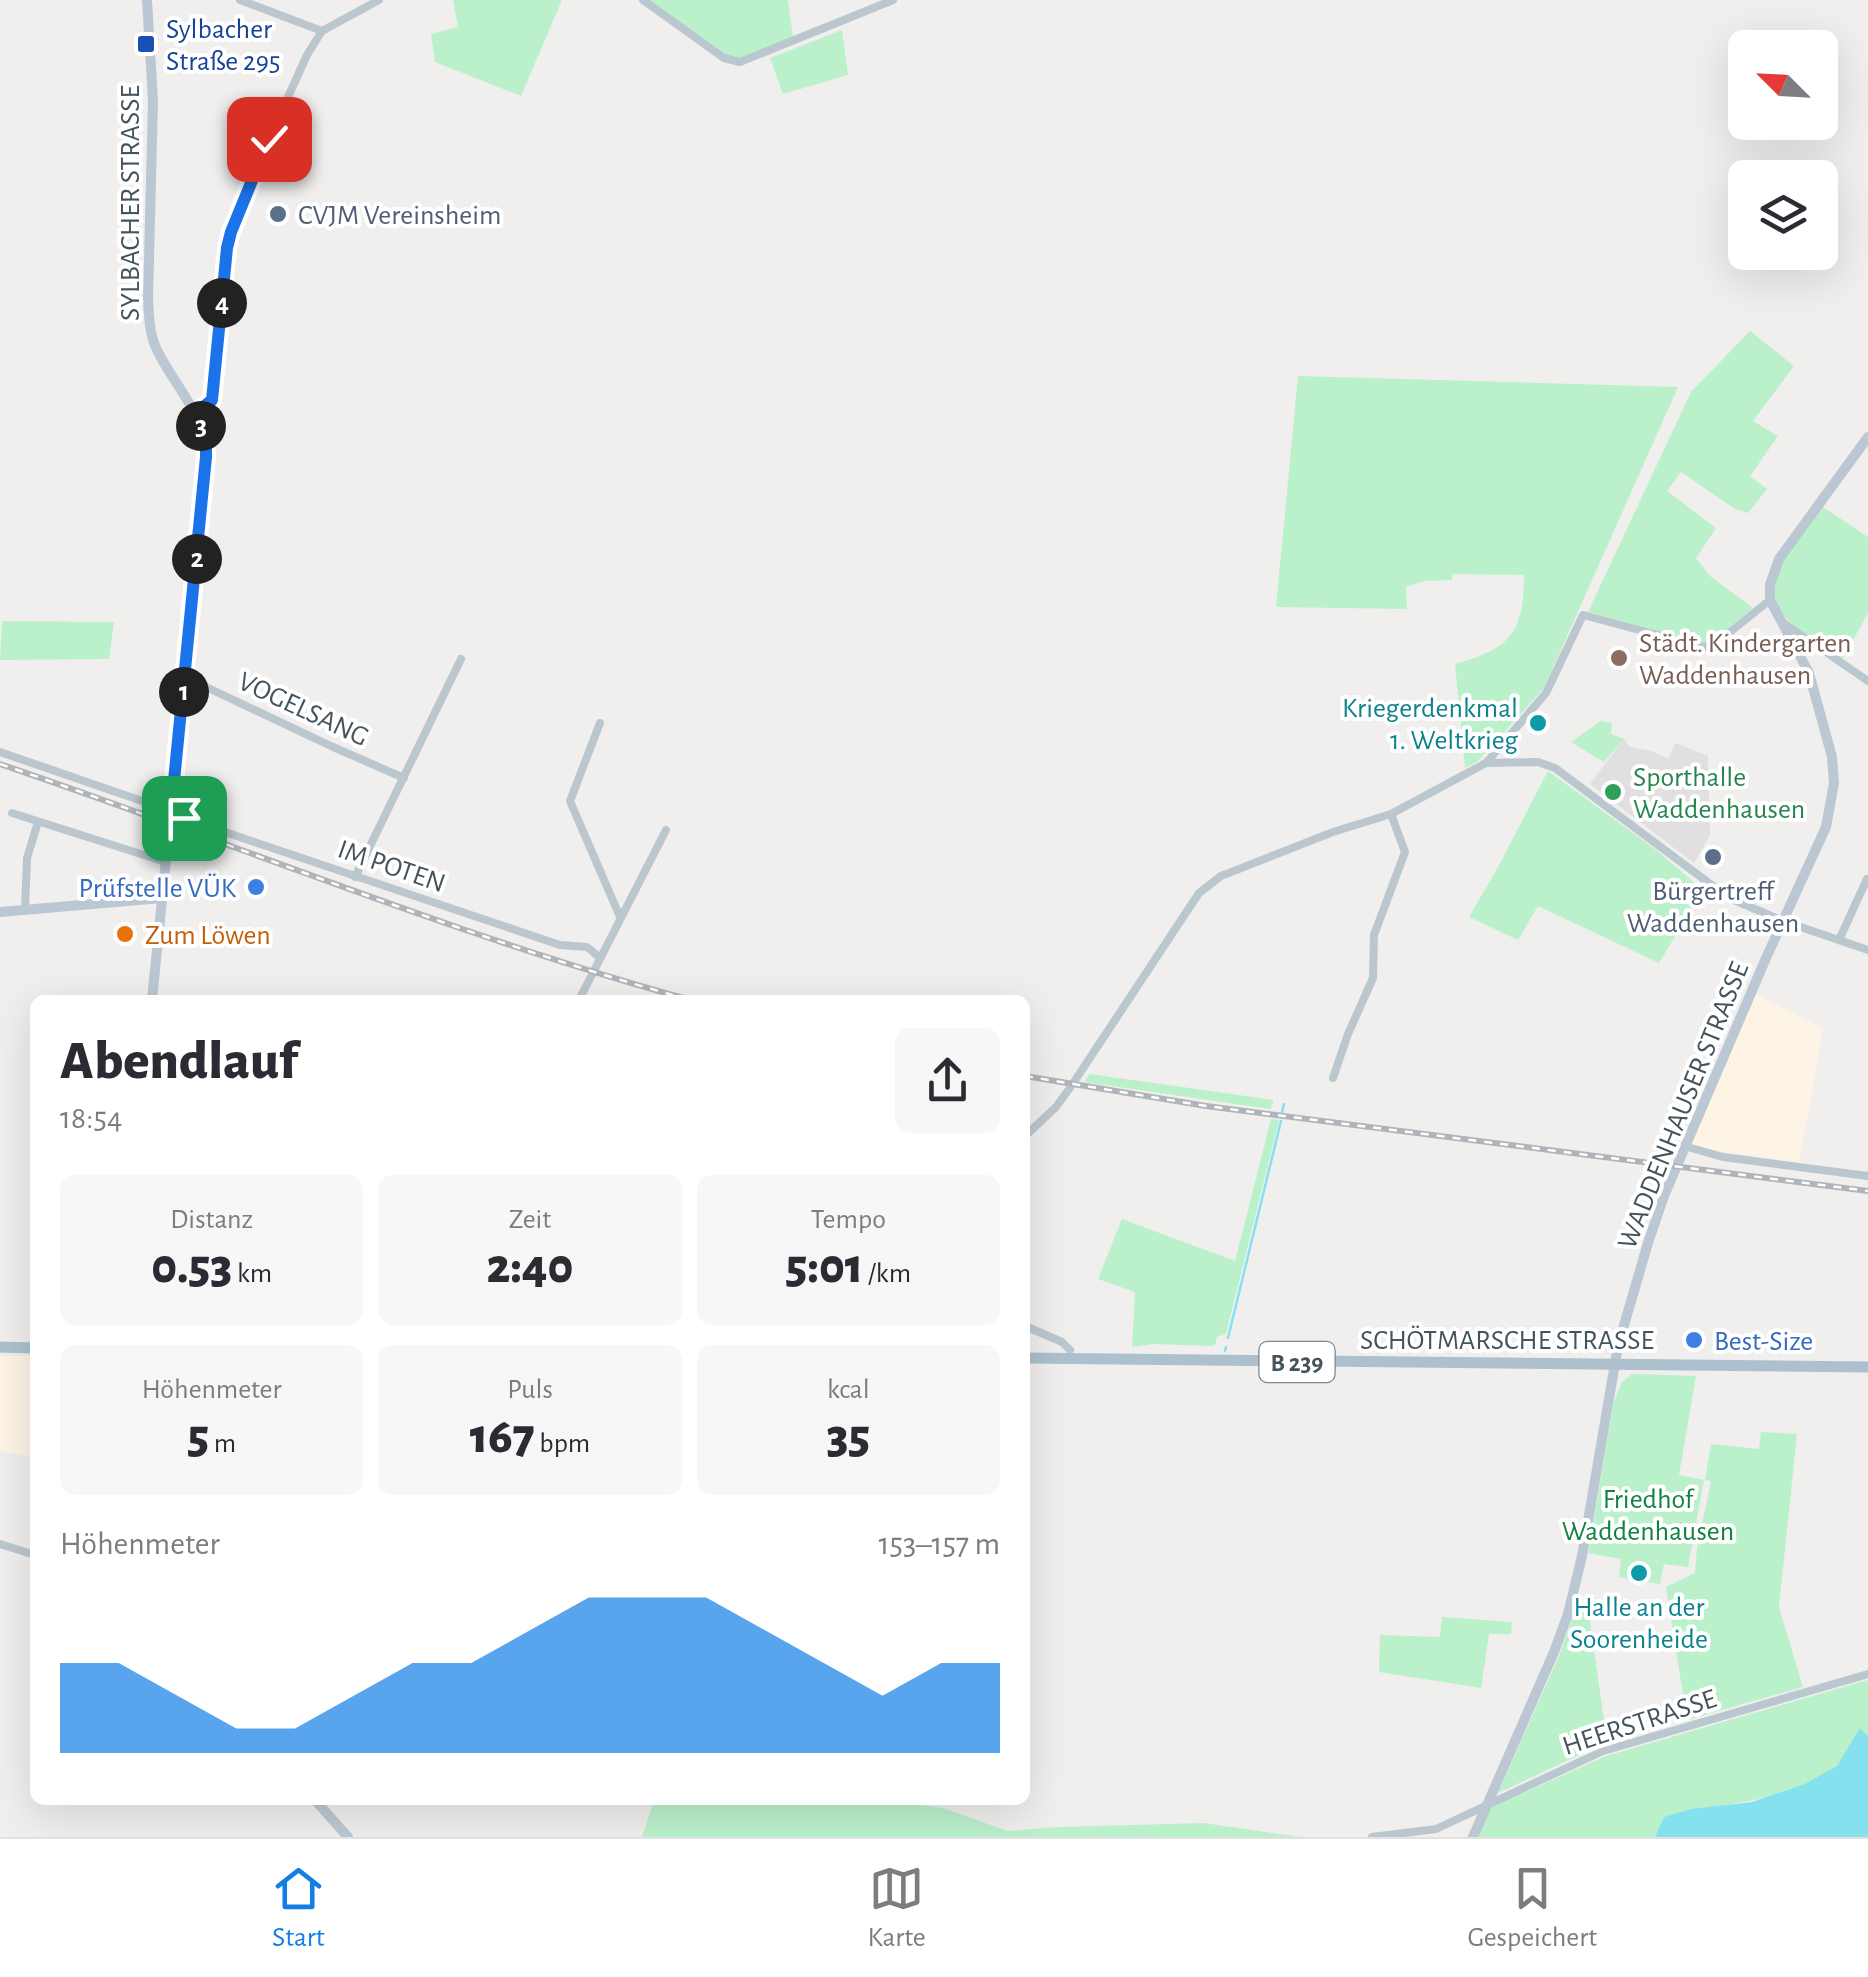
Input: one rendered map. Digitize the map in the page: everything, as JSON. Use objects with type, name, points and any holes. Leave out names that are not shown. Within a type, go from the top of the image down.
[{"type":"main road","name":"SYLBACHER STRASSE","points":[[147,0],[153,101],[149,320],[158,352],[196,413],[206,442],[152,995]]},
{"type":"main road","points":[[1770,600],[1770,586],[1779,559],[1868,437]]},
{"type":"main road","name":"WADDENHAUSER STRASSE","points":[[1473,1837],[1568,1614],[1582,1556],[1614,1364],[1648,1243],[1684,1146],[1826,827],[1834,783],[1832,757],[1809,673],[1770,600]]},
{"type":"main road","points":[[0,912],[162,898]]},
{"type":"main road","points":[[0,1347],[30,1348]]},
{"type":"main road","name":"SCHÖTMARSCHE STRASSE","points":[[1030,1358],[1868,1367]]},
{"type":"main road","points":[[319,1805],[348,1837]]},
{"type":"street","points":[[240,0],[322,31]]},
{"type":"street","points":[[196,413],[212,400],[231,232],[276,122],[322,31],[379,0]]},
{"type":"street","points":[[643,0],[724,58],[740,62],[893,0]]},
{"type":"street","points":[[1030,1131],[1072,1085],[1208,884],[1333,832],[1391,814],[1486,764],[1546,693],[1583,615],[1703,647],[1716,644],[1770,600]]},
{"type":"street","points":[[1780,621],[1868,680]]},
{"type":"street","points":[[355,876],[462,659]]},
{"type":"street","name":"VOGELSANG","points":[[185,677],[404,778]]},
{"type":"street","points":[[600,724],[570,801],[620,916]]},
{"type":"street","points":[[0,752],[171,811]]},
{"type":"street","points":[[1486,764],[1538,762],[1555,768],[1729,898],[1868,950]]},
{"type":"street","name":"IM POTEN","points":[[171,811],[560,945],[586,948],[599,957]]},
{"type":"street","points":[[12,813],[166,862]]},
{"type":"street","points":[[1334,1078],[1372,978],[1374,935],[1405,852],[1391,814]]},
{"type":"street","points":[[25,910],[27,858],[38,822]]},
{"type":"street","points":[[581,995],[666,830]]},
{"type":"street","points":[[1839,940],[1867,878]]},
{"type":"street","points":[[1684,1146],[1723,1157],[1868,1176]]},
{"type":"street","points":[[1030,1328],[1062,1342],[1070,1350]]},
{"type":"street","points":[[0,1544],[30,1553]]},
{"type":"street","name":"HEERSTRASSE","points":[[1372,1837],[1436,1829],[1603,1751],[1868,1674]]},
{"type":"shaded area","points":[[1624,739],[1630,747],[1668,758],[1676,743],[1708,756],[1710,835],[1694,863],[1590,784]]},
{"type":"shaded area","points":[[1756,994],[1823,1029],[1799,1163],[1688,1146]]},
{"type":"shaded area","points":[[0,1356],[30,1356],[30,1456],[0,1451]]},
{"type":"green space","points":[[453,0],[562,0],[521,96],[435,62],[431,34],[458,27]]},
{"type":"green space","points":[[648,0],[788,0],[793,38],[741,59],[727,55]]},
{"type":"green space","points":[[842,30],[848,75],[783,94],[770,58]]},
{"type":"green space","points":[[1750,331],[1794,366],[1753,421],[1778,436],[1750,476],[1767,489],[1748,513],[1735,509],[1681,472],[1667,491],[1716,528],[1696,558],[1710,576],[1753,608],[1714,640],[1702,643],[1588,612],[1691,392]]},
{"type":"green space","points":[[1298,376],[1678,387],[1544,688],[1477,762],[1465,768],[1455,664],[1489,652],[1510,636],[1521,611],[1524,575],[1453,574],[1452,580],[1424,581],[1406,587],[1407,609],[1276,607]]},
{"type":"green space","points":[[1823,507],[1868,537],[1868,613],[1843,658],[1790,622],[1779,608],[1775,594],[1782,563]]},
{"type":"green space","points":[[2,621],[114,622],[109,659],[0,660]]},
{"type":"green space","points":[[1601,721],[1612,723],[1611,734],[1624,739],[1604,762],[1571,742]]},
{"type":"green space","points":[[1548,771],[1655,849],[1703,890],[1659,963],[1538,906],[1518,940],[1469,917]]},
{"type":"green space","points":[[1090,1074],[1274,1100],[1270,1109],[1084,1082]]},
{"type":"green space","points":[[1271,1119],[1279,1120],[1226,1334],[1217,1337],[1211,1346],[1132,1347],[1135,1292],[1098,1279],[1122,1219],[1235,1261]]},
{"type":"green space","name":"Friedhof Waddenhausen","points":[[1632,1374],[1696,1376],[1679,1475],[1704,1480],[1688,1567],[1664,1564],[1660,1584],[1619,1577],[1621,1559],[1588,1553],[1614,1402],[1622,1382]]},
{"type":"green space","points":[[1761,1432],[1797,1434],[1779,1607],[1803,1687],[1687,1720],[1666,1587],[1695,1573],[1711,1481],[1705,1480],[1711,1444],[1759,1449]]},
{"type":"green space","points":[[1588,1607],[1607,1742],[1498,1793],[1576,1608]]},
{"type":"green space","points":[[1442,1617],[1512,1622],[1511,1634],[1489,1634],[1481,1688],[1379,1672],[1380,1635],[1440,1637]]},
{"type":"green space","points":[[1868,1680],[1868,1736],[1860,1729],[1835,1768],[1797,1789],[1665,1817],[1655,1837],[1478,1837],[1490,1808],[1606,1756]]},
{"type":"green space","points":[[652,1805],[920,1805],[943,1808],[1008,1831],[1204,1823],[1300,1837],[642,1837]]},
{"type":"water","points":[[1860,1728],[1868,1736],[1868,1837],[1655,1837],[1664,1817],[1691,1809],[1752,1802],[1805,1784],[1837,1766]]},
{"type":"waterway","points":[[1282,1112],[1284,1104]]},
{"type":"waterway","points":[[1228,1338],[1281,1121]]},
{"type":"waterway","points":[[1225,1351],[1226,1347]]},
{"type":"railway","points":[[0,764],[430,918],[673,995]]},
{"type":"railway","points":[[1030,1077],[1206,1106],[1868,1191]]},
{"type":"place","name":"Sylbacher Straße 295","points":[[146,44]]},
{"type":"place","name":"CVJM Vereinsheim","points":[[278,214]]},
{"type":"place","name":"Städt. Kindergarten Waddenhausen","points":[[1619,658]]},
{"type":"place","name":"Kriegerdenkmal 1. Weltkrieg","points":[[1538,723]]},
{"type":"place","name":"Sporthalle Waddenhausen","points":[[1613,792]]},
{"type":"place","name":"Bürgertreff Waddenhausen","points":[[1713,857]]},
{"type":"place","name":"Prüfstelle VÜK","points":[[256,887]]},
{"type":"place","name":"Zum Löwen","points":[[125,934]]},
{"type":"place","name":"Best-Size","points":[[1694,1340]]},
{"type":"place","name":"Halle an der Soorenheide","points":[[1639,1573]]},
{"type":"route","points":[[184,818],[171,811],[206,457],[206,442],[196,413],[212,400],[231,232],[269,139]]}]
